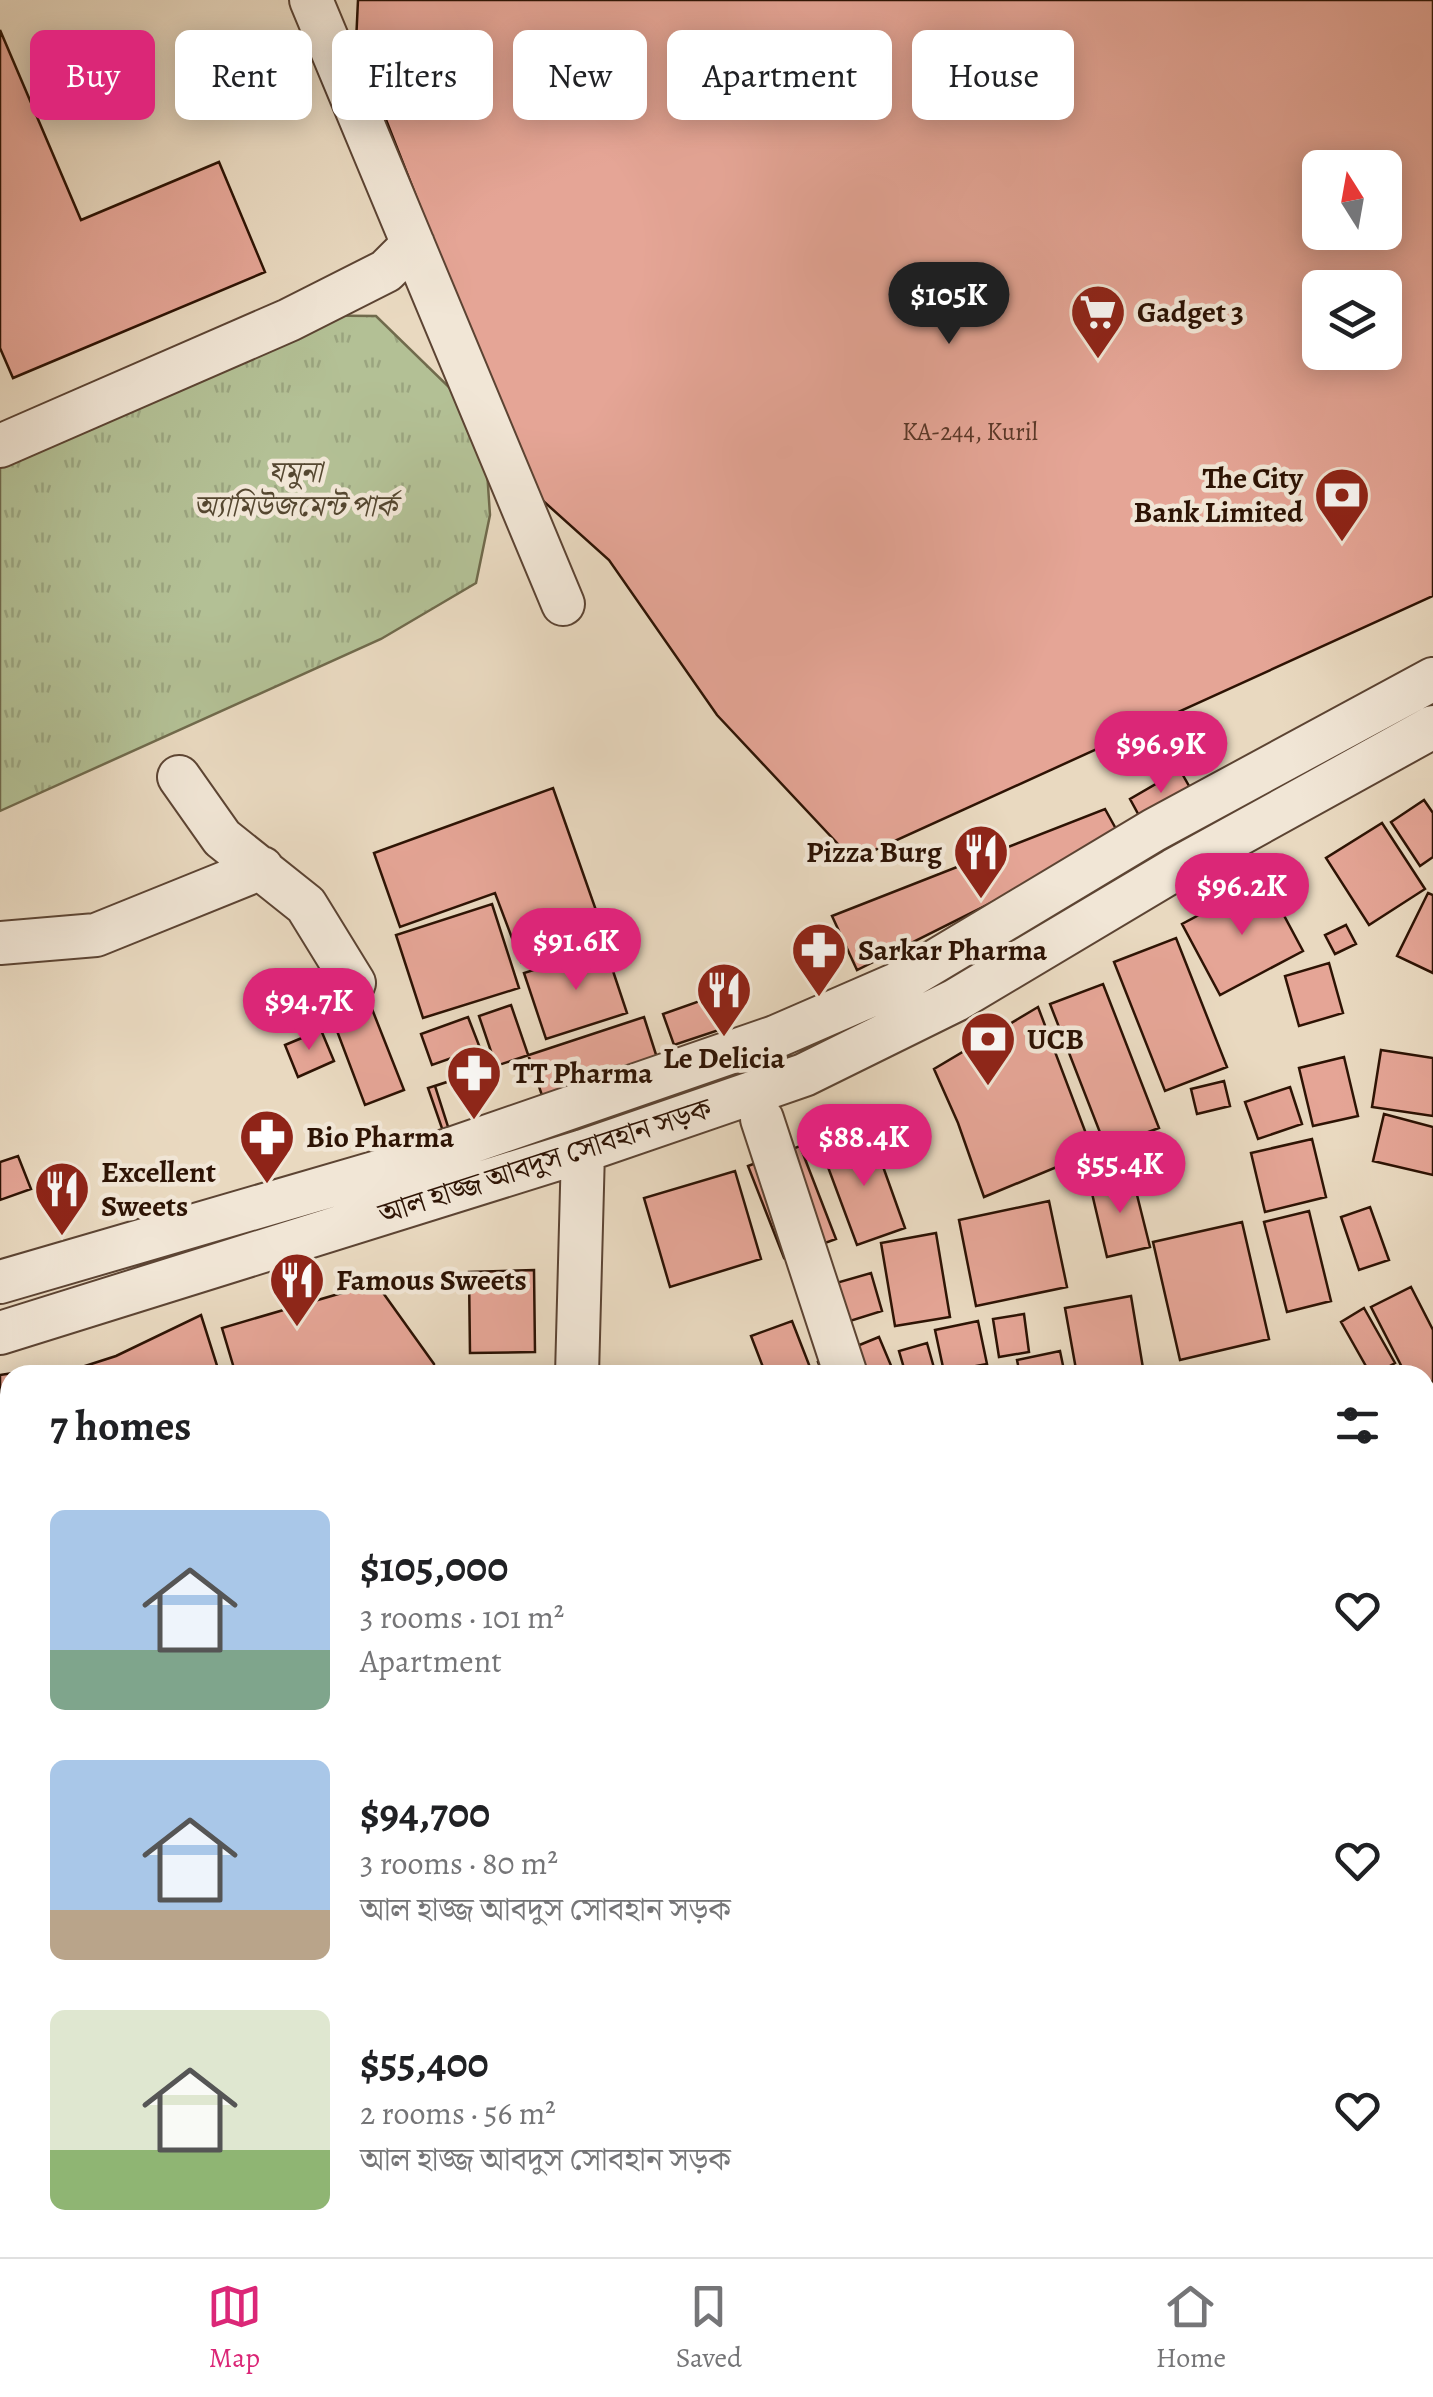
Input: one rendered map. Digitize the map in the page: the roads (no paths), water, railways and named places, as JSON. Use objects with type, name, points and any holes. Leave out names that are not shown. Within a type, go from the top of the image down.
[{"type":"street","points":[[310,0],[563,604]]},
{"type":"street","points":[[0,446],[289,320],[386,271],[414,244]]},
{"type":"street","name":"আল হাজ্জ আবদুস সোবহান সড়ক","points":[[0,1282],[419,1160],[775,1038],[896,984],[1154,830],[1433,679]]},
{"type":"street","name":"আল হাজ্জ আবদুস সোবহান সড়ক","points":[[0,1333],[583,1151],[804,1075],[956,1000],[1174,870],[1433,727]]},
{"type":"street","points":[[179,777],[222,838],[306,905],[354,983]]},
{"type":"street","points":[[0,943],[96,935],[262,868]]},
{"type":"street","points":[[762,1119],[843,1365]]},
{"type":"street","points":[[577,1365],[583,1151]]},
{"type":"place","name":"Gadget 3","points":[[1098,361]]},
{"type":"place","name":"The City Bank Limited","points":[[1342,544]]},
{"type":"place","name":"Pizza Burg","points":[[981,901]]},
{"type":"place","name":"Sarkar Pharma","points":[[819,999]]},
{"type":"place","name":"Le Delicia","points":[[724,1039]]},
{"type":"place","name":"UCB","points":[[988,1088]]},
{"type":"place","name":"TT Pharma","points":[[474,1122]]},
{"type":"place","name":"Bio Pharma","points":[[267,1186]]},
{"type":"place","name":"Excellent Sweets","points":[[62,1238]]},
{"type":"place","name":"Famous Sweets","points":[[297,1329]]},
{"type":"park label","name":"যমুনা অ্যামিউজমেন্ট পার্ক","points":[[295,489]]}]
